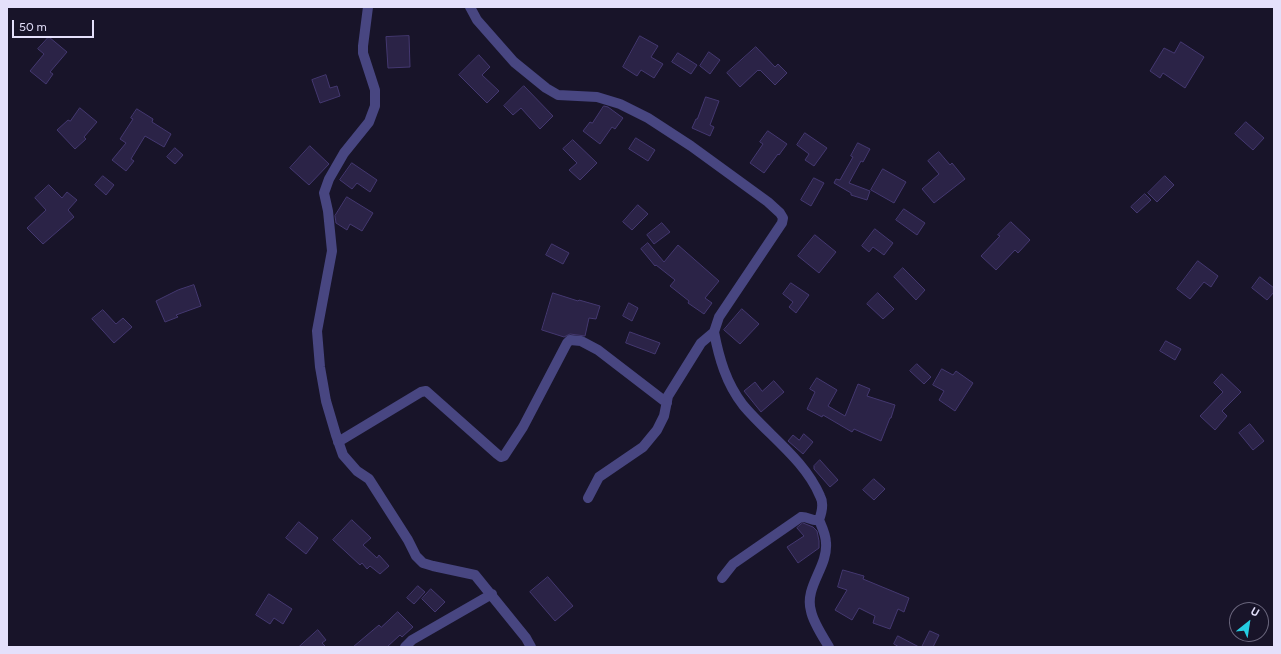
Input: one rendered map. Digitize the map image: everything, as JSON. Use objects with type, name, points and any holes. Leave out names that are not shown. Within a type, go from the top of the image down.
[{"type":"street","points":[[368,7],[362,46],[375,90],[376,106],[370,122],[344,153],[329,178],[324,193],[328,211],[332,251],[317,331],[320,367],[326,401],[343,455],[357,471],[367,476],[408,540],[416,556],[423,563],[476,575],[531,647]]},
{"type":"street","points":[[470,7],[477,20],[514,62],[546,88],[558,94],[597,97],[620,104],[648,118],[746,184],[780,213],[782,223],[719,317],[714,332],[719,359],[730,384],[743,404],[808,475],[821,497],[822,507],[819,520],[825,533],[826,544],[822,565],[810,594],[810,603],[811,612],[829,647]]},
{"type":"street","points":[[588,498],[599,477],[648,441],[662,422],[668,396],[702,343],[714,332]]},
{"type":"street","points":[[338,442],[421,392],[426,391],[497,454],[504,456],[523,427],[566,343],[570,340],[581,340],[598,350],[667,403]]},
{"type":"street","points":[[722,578],[733,564],[801,517],[816,521],[819,520]]},
{"type":"street","points":[[405,647],[412,640],[492,594]]},
{"type":"building","points":[[409,36],[410,67],[388,68],[386,37]]},
{"type":"building","points":[[640,36],[658,46],[651,57],[663,64],[654,78],[641,70],[637,76],[623,67]]},
{"type":"building","points":[[49,37],[67,52],[50,72],[53,74],[46,84],[30,71],[44,54],[38,49]]},
{"type":"building","points":[[1181,42],[1204,57],[1185,88],[1163,73],[1160,78],[1150,71],[1164,48],[1174,53]]},
{"type":"building","points":[[756,47],[775,67],[778,64],[787,73],[775,85],[760,70],[758,70],[740,87],[727,73]]},
{"type":"building","points":[[709,52],[720,60],[710,74],[700,66]]},
{"type":"building","points":[[678,53],[697,65],[691,74],[672,62]]},
{"type":"building","points":[[479,55],[490,67],[482,75],[499,91],[487,103],[459,75]]},
{"type":"building","points":[[326,75],[330,88],[337,86],[340,96],[320,103],[312,80]]},
{"type":"building","points":[[524,86],[553,116],[540,129],[521,108],[513,115],[504,106]]},
{"type":"building","points":[[706,97],[719,101],[710,125],[714,127],[710,136],[692,128]]},
{"type":"building","points":[[604,106],[608,107],[623,118],[615,129],[612,127],[600,144],[583,131],[590,122],[592,123]]},
{"type":"building","points":[[80,108],[97,122],[84,137],[86,139],[75,149],[57,130],[68,120],[70,121]]},
{"type":"building","points":[[137,109],[153,119],[152,122],[171,134],[164,147],[145,136],[131,159],[134,161],[126,171],[112,160],[126,143],[120,139],[133,119],[131,118]]},
{"type":"building","points":[[1246,122],[1264,138],[1253,150],[1235,134]]},
{"type":"building","points":[[768,131],[787,144],[764,173],[750,163],[763,144],[760,142]]},
{"type":"building","points":[[805,133],[827,148],[814,166],[805,160],[809,154],[797,145]]},
{"type":"building","points":[[636,138],[655,150],[648,161],[629,149]]},
{"type":"building","points":[[573,140],[597,163],[580,180],[569,170],[577,163],[563,149]]},
{"type":"building","points":[[858,143],[870,149],[863,162],[861,161],[849,183],[870,191],[867,200],[851,195],[851,193],[834,183],[836,179],[840,180],[853,157],[851,156]]},
{"type":"building","points":[[310,146],[329,164],[309,185],[290,168]]},
{"type":"building","points":[[175,148],[183,155],[175,164],[167,157]]},
{"type":"building","points":[[939,152],[950,165],[952,163],[965,179],[934,203],[922,189],[939,174],[928,161]]},
{"type":"building","points":[[352,163],[377,180],[370,192],[357,183],[352,189],[340,180]]},
{"type":"building","points":[[883,169],[906,182],[894,203],[871,190]]},
{"type":"building","points":[[103,176],[114,185],[106,195],[95,185]]},
{"type":"building","points":[[1165,176],[1174,185],[1157,202],[1148,193]]},
{"type":"building","points":[[814,178],[824,183],[811,206],[801,200]]},
{"type":"building","points":[[49,185],[62,198],[67,192],[77,200],[68,210],[74,217],[43,244],[27,228],[46,210],[35,198]]},
{"type":"building","points":[[1145,194],[1151,200],[1137,213],[1131,207]]},
{"type":"building","points":[[347,197],[373,213],[362,231],[350,224],[347,230],[336,223],[335,216]]},
{"type":"building","points":[[638,205],[648,214],[632,230],[623,222]]},
{"type":"building","points":[[904,209],[925,223],[917,235],[896,220]]},
{"type":"building","points":[[1011,222],[1030,240],[1018,253],[1015,250],[996,270],[981,256]]},
{"type":"building","points":[[662,223],[670,232],[654,244],[647,235]]},
{"type":"building","points":[[875,229],[893,243],[884,255],[873,247],[869,252],[862,246]]},
{"type":"building","points":[[815,235],[836,252],[819,273],[798,256]]},
{"type":"building","points":[[648,243],[664,262],[678,245],[719,281],[705,298],[712,303],[704,314],[688,303],[689,301],[670,286],[675,280],[656,265],[655,266],[641,249]]},
{"type":"building","points":[[552,244],[569,253],[563,264],[546,255]]},
{"type":"building","points":[[1198,261],[1218,276],[1211,287],[1204,282],[1190,299],[1177,289]]},
{"type":"building","points":[[903,268],[925,290],[916,300],[894,277]]},
{"type":"building","points":[[1260,277],[1274,288],[1274,292],[1267,300],[1252,288]]},
{"type":"building","points":[[791,283],[809,295],[796,313],[789,307],[793,302],[783,294]]},
{"type":"building","points":[[194,285],[201,306],[176,315],[178,317],[165,322],[156,301],[178,290]]},
{"type":"building","points":[[553,293],[600,306],[596,319],[589,318],[585,336],[570,334],[564,337],[542,330]]},
{"type":"building","points":[[878,293],[894,309],[883,319],[867,304]]},
{"type":"building","points":[[629,303],[638,308],[632,321],[623,316]]},
{"type":"building","points":[[742,309],[759,324],[740,344],[724,330]]},
{"type":"building","points":[[103,310],[116,324],[123,318],[132,327],[114,343],[92,319]]},
{"type":"building","points":[[630,332],[660,343],[655,354],[626,343]]},
{"type":"building","points":[[1166,341],[1181,349],[1175,360],[1160,351]]},
{"type":"building","points":[[917,364],[931,377],[924,384],[910,371]]},
{"type":"building","points":[[942,369],[953,375],[956,371],[973,383],[955,411],[939,400],[944,391],[933,385]]},
{"type":"building","points":[[1222,374],[1241,392],[1222,411],[1227,416],[1215,430],[1200,416],[1223,392],[1214,383]]},
{"type":"building","points":[[817,378],[837,390],[828,406],[845,416],[858,384],[870,389],[867,396],[895,405],[881,441],[854,429],[852,432],[823,415],[822,417],[807,409],[815,392],[810,389]]},
{"type":"building","points":[[774,381],[784,392],[761,412],[744,391],[755,382],[762,391]]},
{"type":"building","points":[[1250,424],[1264,441],[1253,450],[1239,433]]},
{"type":"building","points":[[804,434],[813,442],[803,454],[788,441],[793,435],[799,440]]},
{"type":"building","points":[[820,460],[838,480],[830,487],[814,469],[814,466]]},
{"type":"building","points":[[874,479],[885,489],[874,500],[863,490]]},
{"type":"building","points":[[352,520],[371,538],[363,545],[377,558],[379,555],[389,566],[380,574],[370,566],[367,569],[362,563],[360,565],[333,540]]},
{"type":"building","points":[[299,522],[318,538],[306,554],[286,538]]},
{"type":"building","points":[[803,523],[813,527],[817,531],[819,548],[798,563],[787,547],[804,536],[797,528]]},
{"type":"building","points":[[843,570],[864,576],[863,579],[909,598],[904,612],[898,609],[890,629],[873,623],[875,616],[859,608],[852,620],[835,610],[847,590],[838,587]]},
{"type":"building","points":[[548,577],[573,606],[555,621],[530,592]]},
{"type":"building","points":[[418,586],[425,592],[414,604],[407,598]]},
{"type":"building","points":[[431,589],[445,602],[435,612],[422,599]]},
{"type":"building","points":[[269,594],[292,609],[283,624],[274,618],[270,624],[256,615]]},
{"type":"building","points":[[398,612],[413,627],[402,637],[400,635],[387,647],[353,647],[379,625],[381,627]]},
{"type":"building","points":[[318,630],[326,640],[322,643],[326,647],[299,647]]},
{"type":"building","points":[[930,631],[939,635],[933,647],[922,647]]},
{"type":"building","points":[[898,636],[919,647],[899,647],[894,644]]}]
